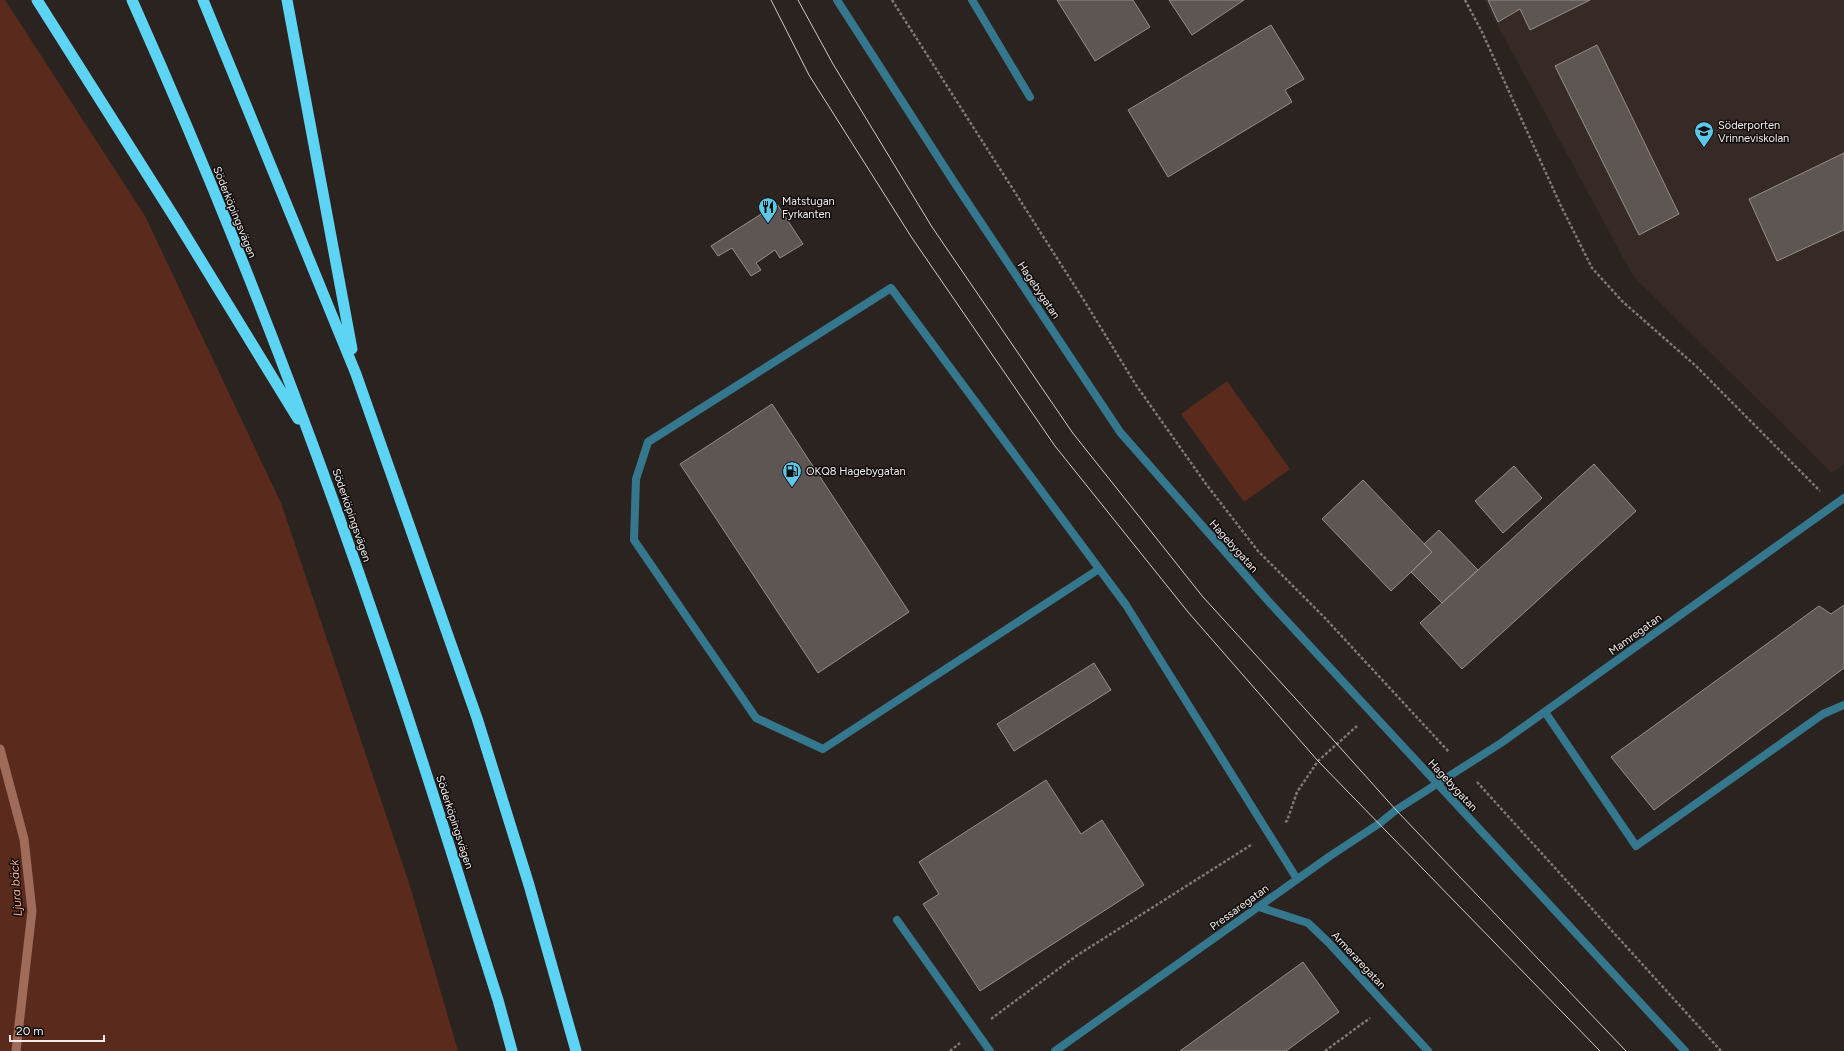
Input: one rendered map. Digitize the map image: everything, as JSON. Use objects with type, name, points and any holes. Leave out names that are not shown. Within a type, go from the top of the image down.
[{"type":"highway","points":[[37,0],[174,216],[313,444]]},
{"type":"highway","name":"Söderköpingsvägen","points":[[132,0],[233,240],[313,444],[384,644],[498,1000],[512,1051]]},
{"type":"highway","points":[[203,0],[356,374],[477,718],[528,885],[576,1051]]},
{"type":"highway","points":[[288,0],[356,374]]},
{"type":"street","name":"Hagebygatan","points":[[837,0],[954,182],[1120,432],[1270,603],[1685,1051]]},
{"type":"street","points":[[972,0],[1030,97]]},
{"type":"street","points":[[1098,569],[823,749],[756,718],[634,540],[636,480],[648,442],[891,288],[1126,606],[1297,879]]},
{"type":"street","name":"Mamregatan","points":[[1438,785],[1545,712],[1844,498]]},
{"type":"street","points":[[1545,712],[1636,846],[1823,714],[1844,705]]},
{"type":"street","name":"Pressaregatan","points":[[1055,1051],[1297,879],[1380,823],[1396,810],[1438,785]]},
{"type":"street","name":"Armeraregatan","points":[[1259,907],[1308,923],[1329,943],[1428,1051]]},
{"type":"street","points":[[897,920],[975,1032],[990,1051]]},
{"type":"path","points":[[892,0],[1086,302],[1136,385],[1206,484],[1258,552],[1324,617],[1391,692],[1463,767],[1720,1051]]},
{"type":"path","points":[[1465,0],[1482,32],[1560,204],[1592,268],[1623,302],[1696,366],[1834,505]]},
{"type":"path","points":[[950,1051],[1076,956],[1269,834],[1287,821],[1297,792],[1318,761],[1371,713]]},
{"type":"path","points":[[1325,1051],[1387,1006]]},
{"type":"shaded area","points":[[0,0],[5,0],[145,216],[281,503],[409,883],[458,1051],[0,1051]]},
{"type":"shaded area","name":"Söderporten Vrinneviskolan","points":[[1484,0],[1844,0],[1844,464],[1832,473],[1633,276]]},
{"type":"shaded area","points":[[1227,381],[1290,469],[1244,502],[1181,414]]},
{"type":"building","points":[[1057,0],[1133,0],[1150,27],[1095,61]]},
{"type":"building","points":[[1169,0],[1244,0],[1192,35]]},
{"type":"building","points":[[1488,0],[1590,0],[1530,30],[1520,9],[1498,22]]},
{"type":"building","points":[[1271,25],[1304,79],[1285,90],[1292,102],[1168,177],[1128,110]]},
{"type":"building","points":[[1597,45],[1679,214],[1639,235],[1555,66]]},
{"type":"building","points":[[1844,153],[1844,230],[1777,261],[1749,199]]},
{"type":"building","name":"Matstugan Fyrkanten","points":[[777,204],[803,244],[780,258],[775,250],[756,263],[761,270],[751,276],[732,248],[718,256],[711,246]]},
{"type":"building","points":[[772,404],[909,612],[818,673],[680,464]]},
{"type":"building","points":[[1594,464],[1636,511],[1462,669],[1420,623]]},
{"type":"building","points":[[1514,466],[1542,498],[1503,533],[1475,501]]},
{"type":"building","points":[[1363,480],[1432,552],[1391,591],[1322,519]]},
{"type":"building","points":[[1439,530],[1478,570],[1442,603],[1411,572],[1432,552],[1424,544]]},
{"type":"building","points":[[1844,605],[1844,668],[1654,810],[1611,757],[1819,606],[1831,614]]},
{"type":"building","points":[[1094,663],[1111,690],[1014,751],[997,724]]},
{"type":"building","points":[[1046,780],[1081,834],[1102,820],[1144,885],[980,991],[923,904],[939,894],[919,862]]},
{"type":"building","points":[[1303,962],[1339,1012],[1286,1051],[1180,1051]]},
{"type":"waterway","name":"Ljura bäck","points":[[0,749],[24,839],[32,911],[16,1051]]},
{"type":"tram line","points":[[771,0],[809,75],[912,238],[1055,446],[1188,612],[1318,761],[1600,1051]]},
{"type":"tram line","points":[[798,0],[833,64],[932,227],[1072,432],[1203,597],[1396,810],[1626,1051]]},
{"type":"place","name":"Söderporten Vrinneviskolan","points":[[1704,148]]},
{"type":"place","name":"Matstugan Fyrkanten","points":[[768,224]]},
{"type":"place","name":"OKQ8 Hagebygatan","points":[[792,488]]}]
